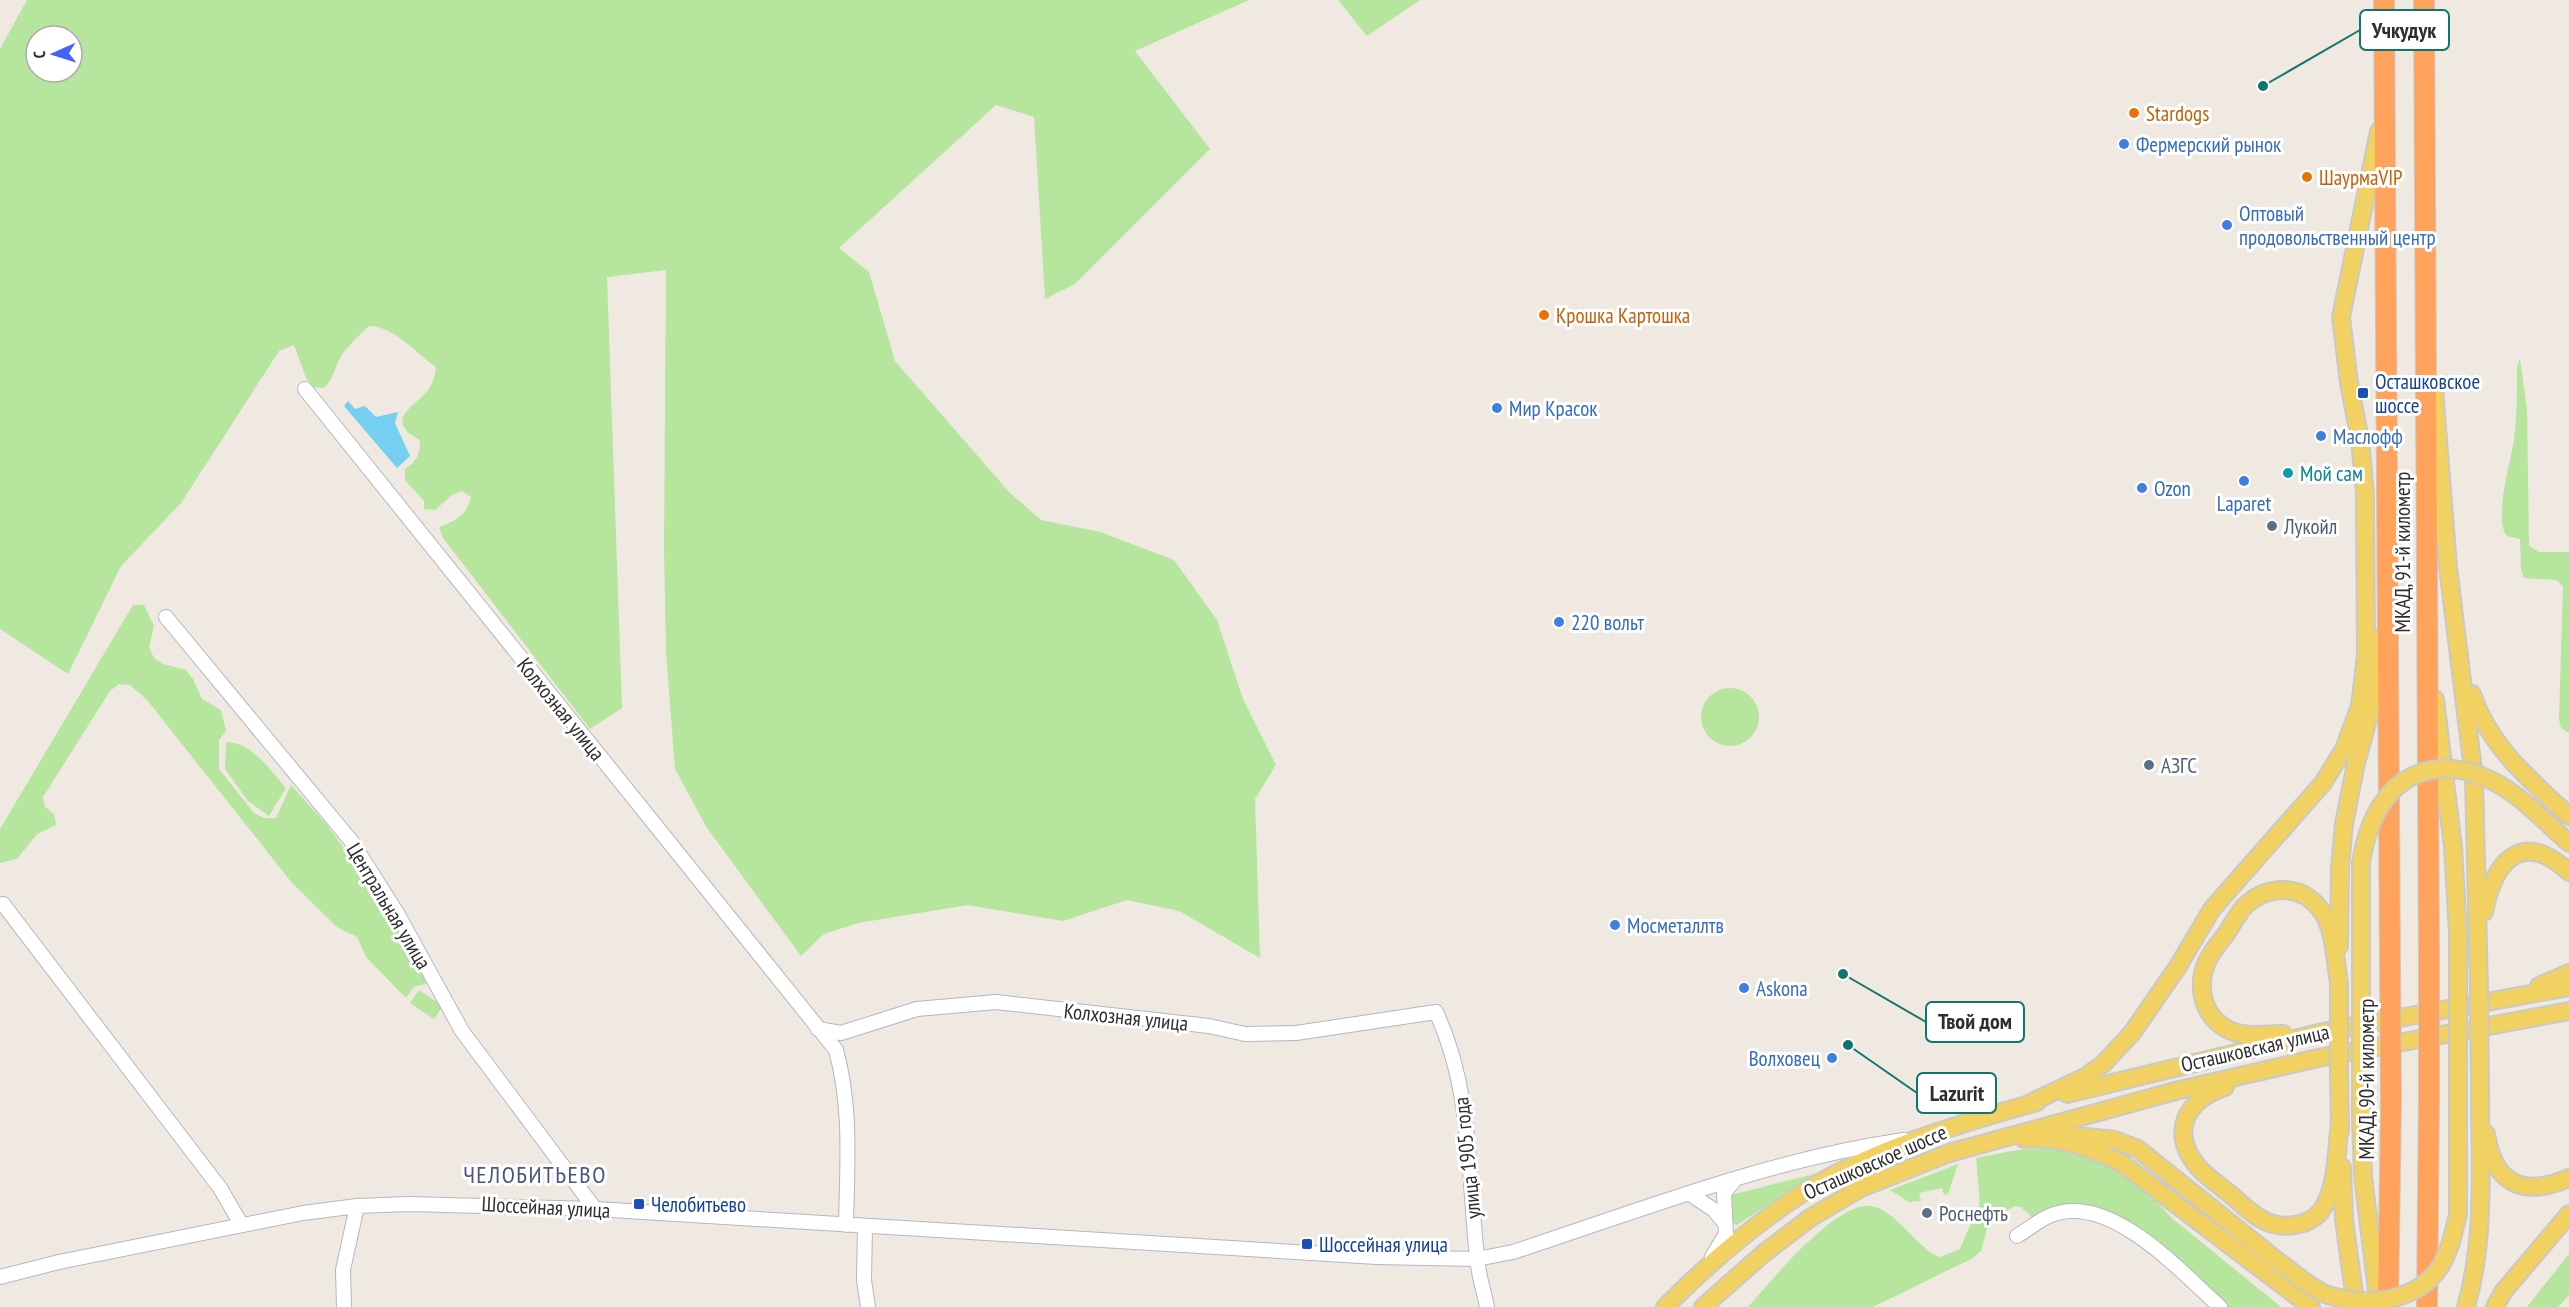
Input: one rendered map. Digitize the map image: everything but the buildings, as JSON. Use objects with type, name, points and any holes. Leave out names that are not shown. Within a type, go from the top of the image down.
[{"type":"highway","name":"МКАД, 91-й километр","points":[[2384,0],[2390,851]]},
{"type":"highway","name":"МКАД, 91-й километр","points":[[2424,0],[2429,960],[2427,1307]]},
{"type":"highway","name":"МКАД, 90-й километр","points":[[2388,1307],[2391,1100],[2390,851]]},
{"type":"main road","points":[[2356,763],[2366,656],[2365,493],[2360,440],[2349,383],[2341,317],[2366,206],[2385,100]]},
{"type":"main road","points":[[2425,287],[2448,567],[2460,645],[2474,777],[2480,932],[2478,1239],[2476,1267],[2466,1307]]},
{"type":"main road","points":[[2356,1307],[2344,1220],[2340,1122],[2337,963],[2340,867],[2344,825],[2356,763],[2372,705],[2387,591]]},
{"type":"main road","points":[[1981,1143],[2094,1136],[2115,1140],[2138,1149],[2279,1262],[2325,1294],[2350,1303],[2373,1304],[2397,1300],[2419,1287],[2439,1269],[2450,1247],[2458,1215],[2458,933],[2453,846],[2427,626]]},
{"type":"main road","points":[[2460,645],[2470,687],[2486,728],[2523,772],[2569,816]]},
{"type":"main road","points":[[2026,1105],[2085,1077],[2103,1064],[2132,1033],[2177,968],[2212,909],[2323,783],[2344,749],[2360,706]]},
{"type":"main road","points":[[2379,1307],[2363,1176],[2361,1119],[2361,863],[2368,829],[2375,813],[2398,786],[2414,776],[2446,768],[2483,774],[2514,792],[2569,843]]},
{"type":"main road","points":[[2480,932],[2490,882],[2500,865],[2513,856],[2528,852],[2543,854],[2569,872]]},
{"type":"main road","points":[[2323,1032],[2245,1035],[2229,1031],[2209,1013],[2201,987],[2203,973],[2207,962],[2243,908],[2258,896],[2284,890],[2304,895],[2321,910],[2327,922],[2337,963]]},
{"type":"main road","points":[[2505,998],[2569,973]]},
{"type":"main road","name":"Осташковская улица","points":[[1980,1118],[2174,1066],[2323,1032],[2569,987]]},
{"type":"main road","name":"Осташковская улица","points":[[1981,1143],[2179,1089],[2318,1058],[2569,1011]]},
{"type":"main road","points":[[2531,1018],[2569,1016]]},
{"type":"main road","points":[[2318,1058],[2210,1092],[2188,1113],[2183,1126],[2183,1139],[2188,1153],[2199,1168],[2251,1212],[2270,1223],[2289,1227],[2305,1222],[2319,1213],[2327,1200],[2333,1182],[2340,1122]]},
{"type":"main road","points":[[2480,1088],[2488,1149],[2502,1175],[2520,1186],[2531,1188],[2546,1187],[2569,1178]]},
{"type":"main road","name":"Осташковское шоссе","points":[[1665,1307],[1701,1271],[1748,1232],[1796,1197],[1850,1168],[1926,1136],[1980,1118]]},
{"type":"main road","points":[[2037,1138],[2068,1141],[2096,1150],[2122,1164],[2311,1307]]},
{"type":"main road","name":"Осташковское шоссе","points":[[1703,1307],[1764,1253],[1810,1218],[1861,1188],[1917,1164],[1981,1143]]},
{"type":"main road","points":[[2495,1307],[2503,1292],[2569,1214]]},
{"type":"street","name":"Колхозная улица","points":[[305,389],[836,1050],[845,1082],[848,1113],[846,1225]]},
{"type":"street","name":"Центральная улица","points":[[165,617],[351,842],[397,913],[462,1032],[595,1209]]},
{"type":"street","points":[[3,904],[220,1188],[241,1224]]},
{"type":"street","name":"Колхозная улица","points":[[818,1029],[841,1033],[917,1009],[996,1002],[1209,1026],[1245,1034],[1296,1033],[1437,1012]]},
{"type":"street","name":"улица 1905 года","points":[[1437,1012],[1451,1044],[1463,1102],[1473,1182],[1477,1259],[1487,1307]]},
{"type":"street","points":[[836,1050],[841,1033]]},
{"type":"street","name":"Шоссейная улица","points":[[0,1277],[241,1224],[357,1206],[449,1203],[595,1209],[1377,1257],[1477,1259],[1513,1252],[1734,1180],[1844,1150],[1926,1136]]},
{"type":"street","points":[[1701,1271],[1719,1248],[1725,1234],[1724,1193],[1734,1180]]},
{"type":"street","points":[[1690,1194],[1714,1210],[1723,1221]]},
{"type":"street","points":[[344,1307],[343,1270],[357,1206]]},
{"type":"street","points":[[2017,1236],[2050,1216],[2068,1213],[2096,1214],[2113,1220],[2143,1240],[2220,1307]]},
{"type":"street","points":[[865,1226],[864,1280],[868,1307]]},
{"type":"green space","points":[[27,0],[1249,0],[1135,51],[1210,149],[1075,284],[1045,299],[1034,117],[996,105],[839,248],[869,272],[895,361],[1009,492],[1041,520],[1100,532],[1174,560],[1217,620],[1243,699],[1276,765],[1255,799],[1260,958],[1179,911],[1127,900],[1063,921],[968,905],[858,923],[824,934],[801,956],[707,828],[675,769],[666,652],[664,548],[666,270],[607,277],[622,708],[590,729],[443,538],[439,527],[464,513],[471,497],[462,491],[452,495],[435,510],[424,509],[424,501],[405,480],[405,469],[417,457],[420,440],[409,433],[403,426],[402,420],[430,387],[436,367],[405,342],[378,327],[369,326],[349,346],[324,388],[313,387],[306,378],[294,345],[279,351],[181,503],[121,566],[68,674],[0,629],[0,49]]},
{"type":"green space","points":[[1338,0],[1420,0],[1367,36]]},
{"type":"green space","points":[[2520,359],[2527,409],[2529,546],[2539,552],[2569,552],[2569,733],[2561,728],[2559,719],[2563,586],[2556,580],[2524,578],[2521,569],[2520,539],[2507,536],[2503,528],[2502,504],[2514,440],[2517,366]]},
{"type":"green space","points":[[133,605],[144,605],[154,626],[149,647],[154,658],[163,664],[186,670],[202,699],[221,710],[226,731],[219,740],[219,769],[254,813],[264,818],[276,818],[291,785],[327,825],[379,896],[420,963],[426,984],[414,987],[406,998],[366,957],[357,937],[337,927],[292,883],[147,700],[130,685],[119,684],[110,691],[43,797],[45,807],[54,814],[56,825],[37,834],[17,859],[0,863],[0,829]]},
{"type":"green space","points":[[1724,688],[1736,688],[1751,696],[1759,711],[1759,723],[1751,738],[1736,746],[1724,746],[1709,738],[1701,723],[1701,711],[1709,696]]},
{"type":"green space","points":[[226,742],[236,743],[260,758],[286,788],[269,816],[248,801],[225,769]]},
{"type":"green space","points":[[419,990],[443,1006],[434,1019],[410,1003]]},
{"type":"green space","points":[[2060,1147],[2116,1167],[2139,1184],[2173,1219],[2281,1307],[2223,1307],[2132,1227],[2047,1212],[2032,1217],[2021,1207],[2015,1206],[1989,1221],[1981,1251],[1973,1258],[1873,1307],[1748,1307],[1805,1245],[1840,1216],[1857,1208],[1871,1206],[1879,1208],[1896,1220],[1926,1249],[1940,1257],[1960,1249],[1980,1202],[1976,1158],[2017,1150]]},
{"type":"green space","points":[[1958,1164],[1948,1194],[1944,1195],[1942,1188],[1919,1193],[1921,1201],[1909,1202],[1890,1190]]},
{"type":"green space","points":[[1814,1174],[1737,1225],[1729,1222],[1727,1203],[1731,1195]]},
{"type":"green space","points":[[2569,1254],[2569,1295],[2558,1307],[2527,1307]]},
{"type":"water","points":[[348,401],[355,409],[365,406],[376,417],[398,412],[395,423],[410,456],[397,468],[344,406]]},
{"type":"place","name":"Учкудук","points":[[2263,86]]},
{"type":"place","name":"Stardogs","points":[[2134,113]]},
{"type":"place","name":"Фермерский рынок","points":[[2124,144]]},
{"type":"place","name":"ШаурмаVIP","points":[[2307,177]]},
{"type":"place","name":"Оптовый продовольственный центр","points":[[2227,225]]},
{"type":"place","name":"Крошка Картошка","points":[[1544,315]]},
{"type":"place","name":"Осташковское шоссе","points":[[2363,393]]},
{"type":"place","name":"Мир Красок","points":[[1497,408]]},
{"type":"place","name":"Маслофф","points":[[2321,436]]},
{"type":"place","name":"Мой сам","points":[[2288,473]]},
{"type":"place","name":"Laparet","points":[[2244,481]]},
{"type":"place","name":"Ozon","points":[[2142,488]]},
{"type":"place","name":"Лукойл","points":[[2272,526]]},
{"type":"place","name":"220 вольт","points":[[1559,622]]},
{"type":"place","name":"АЗГС","points":[[2149,765]]},
{"type":"place","name":"Мосметаллтв","points":[[1615,925]]},
{"type":"place","name":"Твой дом","points":[[1843,974]]},
{"type":"place","name":"Askona","points":[[1744,988]]},
{"type":"place","name":"Lazurit","points":[[1848,1045]]},
{"type":"place","name":"Волховец","points":[[1832,1058]]},
{"type":"place","name":"Челобитьево","points":[[639,1204]]},
{"type":"place","name":"Роснефть","points":[[1927,1213]]},
{"type":"place","name":"Шоссейная улица","points":[[1307,1244]]},
{"type":"district","name":"ЧЕЛОБИТЬЕВО","points":[[535,1174]]}]
